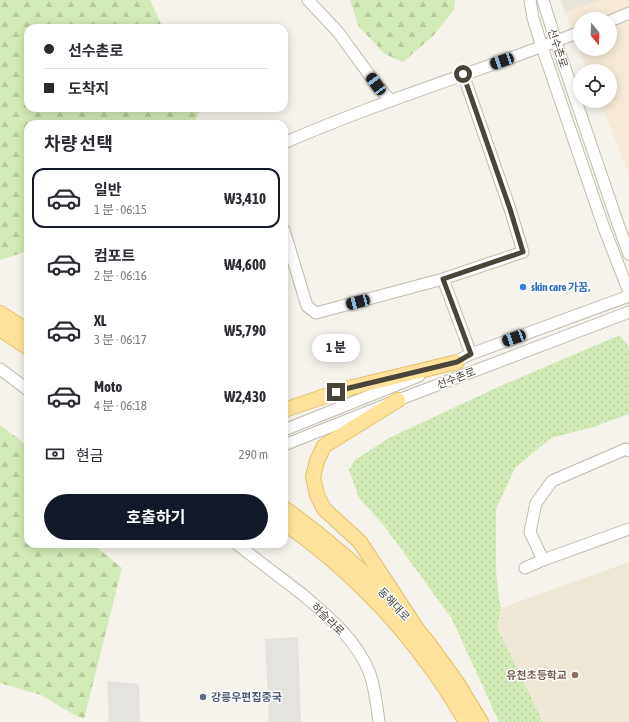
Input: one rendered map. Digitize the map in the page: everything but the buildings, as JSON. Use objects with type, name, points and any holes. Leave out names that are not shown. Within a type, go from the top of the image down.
[{"type":"main road","points":[[0,313],[24,328]]},
{"type":"main road","points":[[0,329],[24,345]]},
{"type":"main road","points":[[288,409],[349,388],[457,362]]},
{"type":"main road","points":[[398,400],[324,446],[312,477],[317,495],[324,509],[360,542],[420,632]]},
{"type":"main road","name":"동해대로","points":[[288,511],[333,545],[370,578],[400,610],[427,641],[458,684],[481,722]]},
{"type":"main road","name":"동해대로","points":[[288,526],[327,556],[356,582],[381,608],[408,638],[431,668],[466,722]]},
{"type":"street","points":[[308,0],[338,32],[376,84],[391,101]]},
{"type":"street","name":"선수촌로","points":[[530,0],[533,18],[542,47],[604,228],[629,292]]},
{"type":"street","name":"선수촌로","points":[[543,0],[629,254]]},
{"type":"street","points":[[617,17],[629,13]]},
{"type":"street","points":[[542,47],[573,35]]},
{"type":"street","name":"선수촌로","points":[[288,141],[310,131],[463,74],[542,47]]},
{"type":"street","points":[[288,243],[307,306],[316,313],[443,279],[523,252],[510,209],[463,74]]},
{"type":"street","name":"선수촌로","points":[[443,279],[471,354]]},
{"type":"street","name":"선수촌로","points":[[288,428],[457,362],[471,354],[629,296]]},
{"type":"street","name":"선수촌로","points":[[288,443],[629,312]]},
{"type":"street","points":[[0,370],[24,387]]},
{"type":"street","points":[[543,560],[530,532],[536,503],[552,481],[626,449],[629,451]]},
{"type":"street","points":[[525,568],[629,529]]},
{"type":"street","name":"하슬라로","points":[[242,548],[326,614],[344,632],[360,654],[370,675],[380,722]]},
{"type":"shaded area","points":[[561,0],[601,0],[565,13]]},
{"type":"shaded area","points":[[601,0],[629,0],[629,175],[603,108],[617,108],[617,64],[585,64],[582,56],[617,56],[617,12],[573,12],[573,33],[565,13]]},
{"type":"shaded area","name":"유천초등학교","points":[[629,562],[629,722],[543,722],[497,627],[501,608]]},
{"type":"shaded area","points":[[298,637],[301,722],[269,722],[265,639]]},
{"type":"shaded area","points":[[107,681],[139,684],[140,722],[109,722]]},
{"type":"green space","points":[[0,0],[150,0],[161,24],[24,24],[24,112],[200,112],[195,120],[24,120],[24,252],[0,260]]},
{"type":"green space","points":[[350,0],[455,0],[454,10],[433,36],[403,62],[385,54],[359,27]]},
{"type":"green space","points":[[620,335],[629,347],[629,414],[593,427],[551,438],[515,468],[496,509],[496,570],[501,608],[497,627],[543,722],[499,722],[452,619],[385,527],[359,498],[349,470],[355,460],[389,438],[496,388]]},
{"type":"green space","points":[[0,425],[24,443],[24,548],[98,548],[122,568],[84,719],[41,695],[0,683]]},
{"type":"place","name":"skin care 가꿈,","points":[[523,287]]},
{"type":"place","name":"유천초등학교","points":[[575,675]]},
{"type":"place","name":"강릉우편집중국","points":[[203,697]]},
{"type":"route","points":[[336,392],[457,362],[471,354],[443,279],[523,252],[510,209],[463,74]]}]
